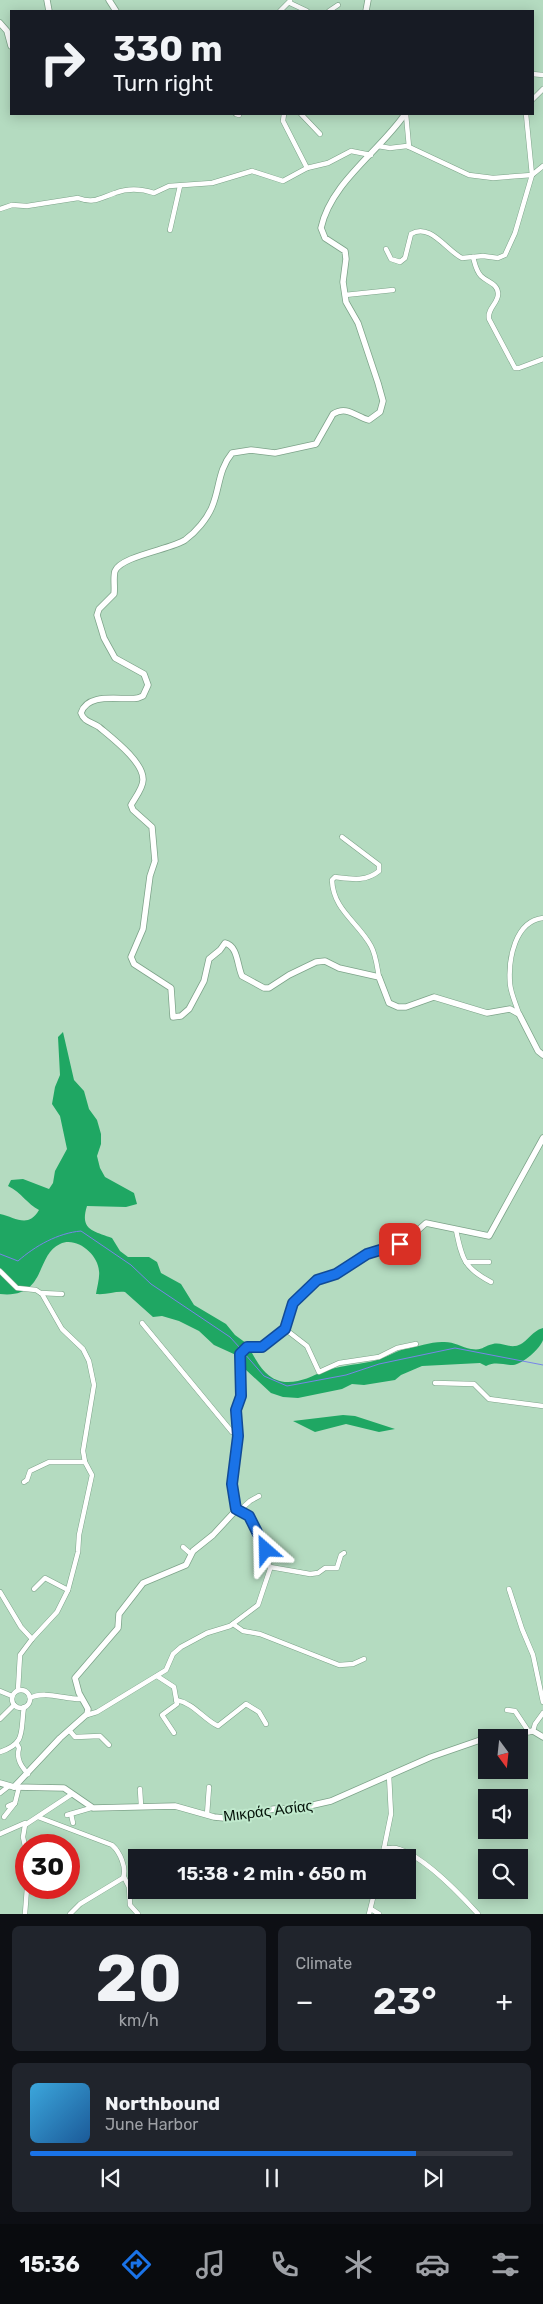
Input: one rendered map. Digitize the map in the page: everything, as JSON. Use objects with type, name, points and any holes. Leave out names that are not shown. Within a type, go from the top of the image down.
[{"type":"street","points":[[281,10],[290,1],[305,10]]},
{"type":"street","points":[[331,10],[338,5]]},
{"type":"street","points":[[0,23],[7,31],[10,42]]},
{"type":"street","points":[[534,98],[543,89]]},
{"type":"street","points":[[284,115],[283,121],[307,168]]},
{"type":"street","points":[[302,115],[320,134]]},
{"type":"street","points":[[379,977],[339,968],[325,961],[302,968],[267,988],[242,976],[234,950],[231,945],[225,943],[210,959],[204,981],[189,1009],[178,1017],[174,1017],[172,1013],[171,988],[134,964],[131,957],[143,928],[150,876],[155,861],[152,827],[132,810],[131,805],[143,783],[142,775],[132,756],[97,726],[85,720],[81,713],[86,706],[103,698],[138,698],[143,696],[148,685],[144,674],[122,664],[111,653],[97,615],[114,594],[115,574],[118,567],[146,552],[180,543],[194,532],[213,506],[220,473],[224,462],[232,453],[251,450],[275,453],[316,444],[333,414],[337,411],[350,411],[369,420],[380,412],[383,401],[378,382],[358,323],[348,307],[345,294],[343,282],[346,259],[345,250],[325,238],[321,228],[332,201],[405,115]]},
{"type":"street","points":[[406,115],[409,147]]},
{"type":"street","points":[[386,249],[391,259],[400,262],[405,258],[411,234],[416,231],[427,232],[435,236],[459,256],[498,258],[507,253],[532,175],[526,115]]},
{"type":"street","points":[[378,146],[390,148],[409,147],[469,175],[493,178],[532,175],[543,166]]},
{"type":"street","points":[[0,209],[12,205],[27,206],[78,198],[85,202],[101,199],[117,192],[141,189],[154,193],[170,186],[212,183],[252,172],[283,180],[307,168],[328,163],[352,151],[371,154]]},
{"type":"street","points":[[170,230],[180,186]]},
{"type":"street","points":[[473,258],[481,276],[494,284],[497,290],[497,297],[488,311],[489,319],[515,368],[543,359]]},
{"type":"street","points":[[345,294],[392,290]]},
{"type":"street","points":[[342,837],[376,860],[379,865],[379,871],[374,876],[355,880],[335,876],[332,880],[333,892],[342,910],[371,946],[379,977],[389,1003],[398,1007],[406,1007],[434,996],[487,1013],[506,1008],[519,1014]]},
{"type":"street","points":[[543,918],[534,919],[517,936],[510,984],[519,1014],[538,1051],[543,1055]]},
{"type":"street","points":[[0,1793],[14,1787],[86,1715],[97,1712],[167,1669],[173,1654],[179,1648],[203,1634],[233,1624],[258,1605],[270,1567],[266,1550],[249,1516],[238,1510],[232,1484],[238,1436],[236,1410],[241,1396],[243,1350],[262,1347],[285,1329],[293,1303],[317,1280],[336,1274],[367,1254],[406,1241],[426,1223],[484,1236],[491,1235],[543,1138]]},
{"type":"street","points":[[456,1230],[466,1262],[472,1272],[491,1282]]},
{"type":"street","points":[[466,1262],[489,1262]]},
{"type":"street","points":[[0,1271],[17,1288],[36,1290],[41,1294],[62,1329],[86,1354],[92,1370],[94,1393],[84,1451],[85,1462],[92,1475],[79,1535],[76,1560],[68,1590],[57,1612],[32,1638],[19,1658],[18,1690],[12,1696]]},
{"type":"street","points":[[41,1294],[62,1294]]},
{"type":"street","points":[[142,1323],[232,1432],[238,1436]]},
{"type":"street","points":[[285,1329],[307,1346],[319,1372],[339,1363],[379,1357],[397,1348],[416,1344]]},
{"type":"street","points":[[435,1383],[474,1384],[489,1399],[543,1406]]},
{"type":"street","points":[[24,1482],[27,1480],[30,1471],[45,1463],[85,1462]]},
{"type":"street","points":[[86,1715],[88,1709],[75,1682],[76,1677],[118,1628],[118,1617],[122,1610],[147,1580],[184,1566],[191,1554],[213,1536],[238,1510],[259,1496]]},
{"type":"street","points":[[182,1546],[191,1554]]},
{"type":"street","points":[[270,1567],[304,1574],[317,1574],[325,1568],[337,1568],[344,1553]]},
{"type":"street","points":[[34,1589],[45,1578],[68,1590]]},
{"type":"street","points":[[509,1589],[522,1629],[534,1655],[543,1702]]},
{"type":"street","points":[[0,1592],[18,1622],[32,1638]]},
{"type":"street","points":[[233,1624],[243,1631],[262,1635],[339,1665],[364,1659]]},
{"type":"street","points":[[157,1676],[174,1687],[177,1704],[162,1715],[174,1733]]},
{"type":"street","points":[[18,1690],[26,1692],[30,1698]]},
{"type":"street","points":[[0,1691],[12,1696]]},
{"type":"street","points":[[28,1774],[20,1763],[18,1755],[20,1748],[17,1744],[24,1707],[30,1698],[40,1695],[72,1700],[82,1699]]},
{"type":"street","points":[[12,1696],[14,1704]]},
{"type":"street","points":[[176,1700],[190,1705],[208,1721],[218,1726],[246,1704],[259,1712],[266,1724]]},
{"type":"street","points":[[14,1704],[24,1707]]},
{"type":"street","points":[[0,1719],[14,1704]]},
{"type":"street","points":[[507,1710],[515,1711],[531,1731],[543,1737]]},
{"type":"street","points":[[528,1732],[531,1731],[543,1713]]},
{"type":"street","points":[[69,1730],[76,1737],[100,1736],[109,1745]]},
{"type":"street","name":"Μικράς Ασίας","points":[[91,1808],[175,1806],[224,1818],[274,1809],[316,1805],[478,1740]]},
{"type":"street","points":[[0,1752],[17,1744]]},
{"type":"street","points":[[389,1775],[391,1814],[384,1848],[400,1849],[427,1866],[478,1914]]},
{"type":"street","points":[[0,1783],[14,1787],[64,1788],[91,1808]]},
{"type":"street","points":[[4,1817],[15,1803],[14,1787]]},
{"type":"street","points":[[208,1815],[210,1787]]},
{"type":"street","points":[[140,1789],[141,1806]]},
{"type":"street","points":[[0,1834],[38,1817],[72,1794]]},
{"type":"street","points":[[8,1806],[15,1803]]},
{"type":"street","points":[[73,1823],[69,1814],[91,1808]]},
{"type":"street","points":[[38,1817],[113,1846],[119,1854],[124,1868],[124,1877],[129,1888],[130,1905],[138,1914]]},
{"type":"street","points":[[23,1834],[24,1826],[29,1822]]},
{"type":"street","points":[[70,1914],[80,1904],[124,1877]]},
{"type":"street","points":[[25,1914],[26,1899]]},
{"type":"street","points":[[373,1899],[370,1912],[379,1914]]},
{"type":"green space","points":[[63,1032],[74,1080],[84,1091],[89,1109],[97,1120],[101,1134],[101,1144],[97,1156],[100,1168],[105,1177],[134,1193],[137,1204],[126,1207],[87,1206],[85,1221],[87,1225],[90,1229],[112,1238],[120,1251],[128,1257],[149,1257],[157,1262],[161,1273],[181,1284],[194,1305],[226,1324],[235,1335],[250,1346],[239,1351],[236,1355],[214,1345],[199,1331],[179,1321],[162,1316],[153,1317],[125,1292],[96,1294],[99,1271],[95,1258],[85,1248],[73,1242],[60,1244],[52,1250],[33,1283],[26,1290],[15,1294],[0,1294],[0,1214],[26,1220],[35,1216],[39,1210],[8,1186],[11,1180],[23,1179],[49,1189],[53,1183],[55,1171],[67,1149],[60,1116],[52,1104],[55,1087],[60,1075],[58,1037]]},
{"type":"green space","points":[[543,1328],[543,1340],[538,1348],[531,1356],[517,1364],[496,1363],[486,1366],[480,1363],[422,1366],[401,1375],[395,1380],[364,1385],[352,1384],[342,1389],[298,1398],[283,1397],[271,1393],[245,1369],[243,1357],[247,1353],[252,1353],[270,1377],[281,1381],[293,1382],[330,1369],[374,1361],[401,1350],[433,1343],[450,1342],[475,1349],[496,1344],[515,1346]]},
{"type":"green space","points":[[343,1415],[355,1416],[395,1429],[379,1432],[346,1424],[315,1432],[293,1421]]},
{"type":"waterway","points":[[0,1254],[18,1261],[47,1241],[64,1234],[81,1231],[131,1265],[151,1284],[230,1337],[240,1348]]},
{"type":"waterway","points":[[244,1353],[264,1376],[287,1386],[346,1375],[379,1364],[455,1348],[543,1365]]},
{"type":"route","points":[[266,1550],[249,1516],[245,1512],[236,1509],[232,1484],[238,1436],[236,1410],[241,1396],[240,1354],[247,1347],[257,1349],[262,1347],[285,1329],[293,1303],[317,1280],[336,1274],[367,1254],[400,1244]]}]
